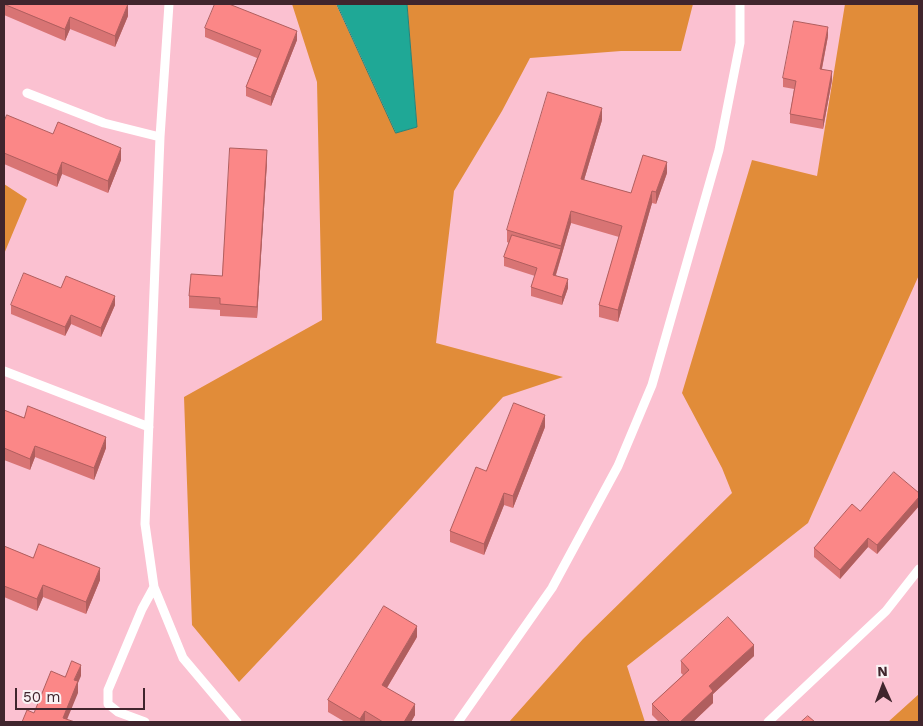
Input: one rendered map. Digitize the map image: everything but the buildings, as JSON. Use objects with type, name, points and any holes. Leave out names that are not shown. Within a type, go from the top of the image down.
[{"type":"lane","points":[[169,4],[160,137],[145,524],[154,586],[183,658],[237,722]]},
{"type":"lane","points":[[458,722],[552,588],[618,466],[652,385],[719,150],[740,43],[740,4]]},
{"type":"lane","points":[[27,93],[104,123],[160,137]]},
{"type":"lane","points":[[4,371],[149,427]]},
{"type":"lane","points":[[768,722],[886,611],[919,570]]},
{"type":"lane","points":[[145,722],[118,712],[108,704],[108,690],[142,609],[154,586]]},
{"type":"shaded area","points":[[292,4],[336,4],[396,133],[417,127],[407,4],[693,4],[681,51],[621,51],[530,58],[502,111],[454,191],[436,343],[563,377],[503,397],[356,558],[239,682],[192,625],[184,397],[322,320],[317,82]]},
{"type":"shaded area","points":[[337,4],[407,4],[417,127],[396,133]]},
{"type":"shaded area","points":[[845,4],[919,4],[919,275],[808,523],[627,666],[645,722],[509,722],[583,639],[732,493],[722,468],[682,393],[752,160],[817,176]]},
{"type":"shaded area","points":[[4,184],[27,199],[4,254]]},
{"type":"shaded area","points":[[919,694],[919,722],[888,722]]}]
